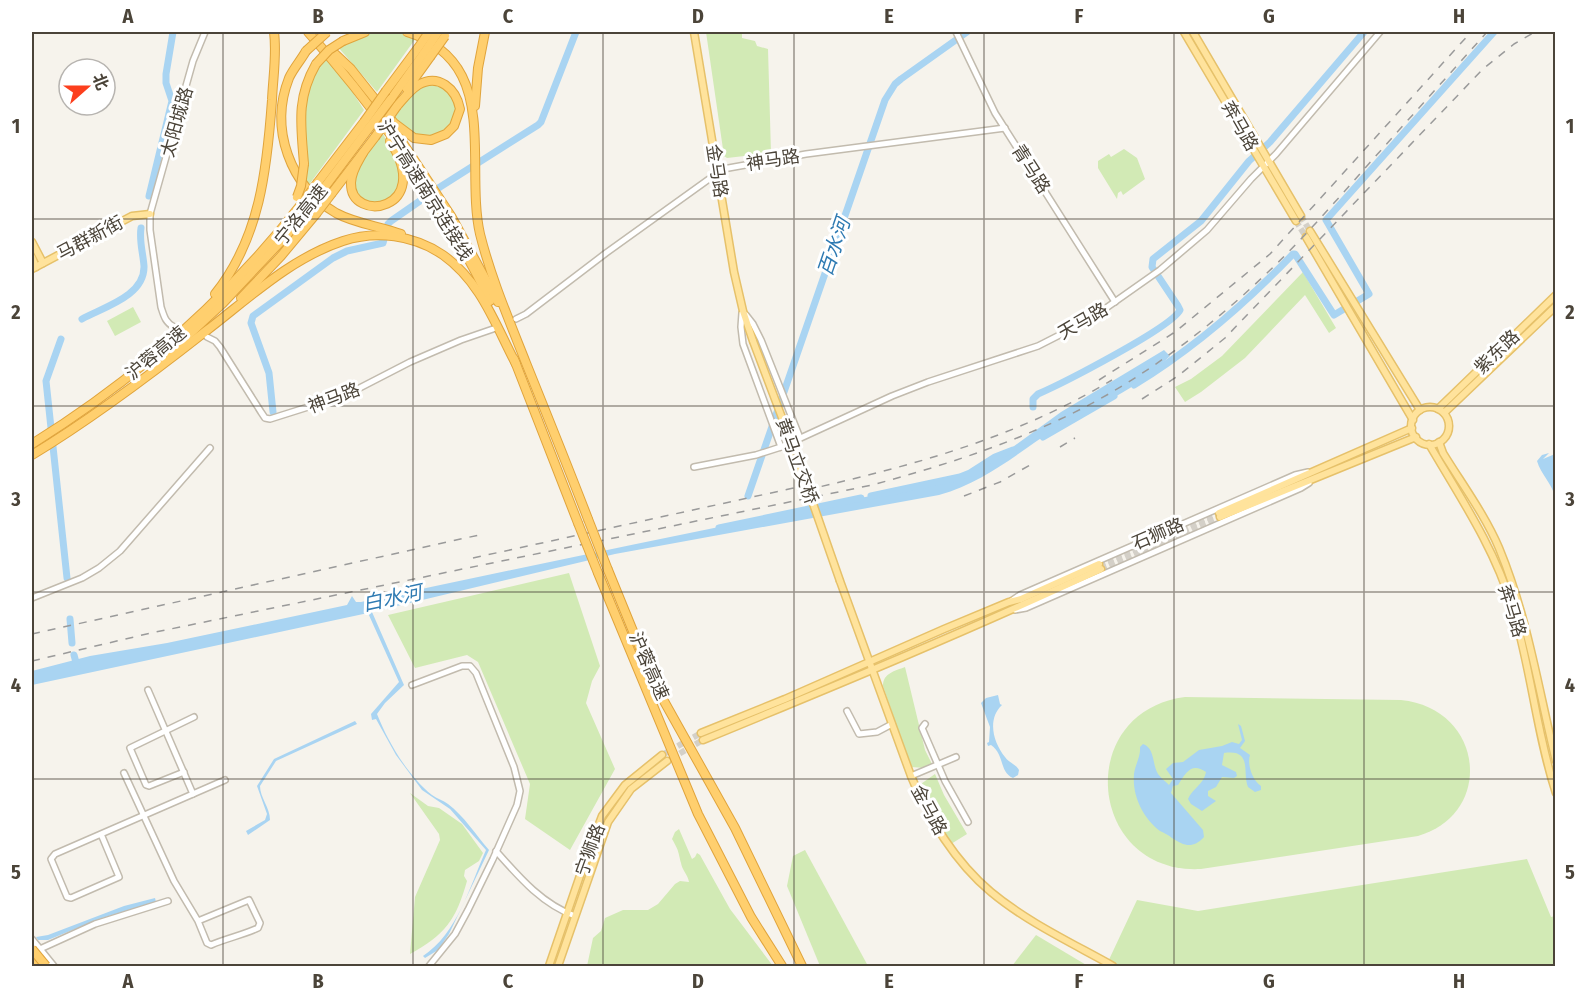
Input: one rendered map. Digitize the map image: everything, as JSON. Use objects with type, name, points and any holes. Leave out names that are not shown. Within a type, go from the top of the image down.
[{"type":"highway","points":[[194,321],[236,262],[257,214],[268,150],[274,32]]},
{"type":"highway","name":"沪宁高速南京连接线","points":[[309,32],[350,80],[434,192],[502,328],[516,364]]},
{"type":"highway","name":"沪宁高速南京连接线","points":[[315,32],[390,124],[434,192],[486,279],[522,352]]},
{"type":"highway","points":[[327,32],[306,51],[290,77],[284,96],[281,123],[288,159],[305,188],[328,207],[382,232],[418,241],[453,262],[484,299],[516,364]]},
{"type":"highway","points":[[303,202],[301,186],[304,164],[300,108],[305,85],[316,64],[329,50],[365,32]]},
{"type":"highway","points":[[407,32],[430,42],[443,51],[456,67],[469,95],[477,214],[485,251],[522,352]]},
{"type":"highway","name":"宁洛高速","points":[[366,125],[392,99],[424,53],[429,32]]},
{"type":"highway","points":[[473,135],[475,92],[485,32]]},
{"type":"highway","points":[[398,106],[424,53],[442,33]]},
{"type":"highway","name":"宁洛高速","points":[[141,378],[223,303],[286,236],[303,202],[325,188],[386,91],[424,53]]},
{"type":"highway","points":[[206,334],[265,274],[316,214],[325,188],[363,153],[375,137],[398,106],[415,87],[421,83],[436,81],[447,85],[452,90],[460,109],[454,126],[446,134],[431,140],[414,138],[394,123],[351,69],[335,54]]},
{"type":"highway","points":[[350,80],[395,149],[403,168],[404,184],[398,196],[389,204],[378,206],[364,204],[356,198],[352,191],[352,176],[363,153]]},
{"type":"highway","name":"沪蓉高速","points":[[32,444],[115,387],[194,321],[266,245],[290,211],[303,202]]},
{"type":"highway","points":[[141,378],[206,334],[268,282],[301,260],[344,241],[382,232]]},
{"type":"highway","name":"沪蓉高速","points":[[522,352],[656,685],[735,828],[802,966]]},
{"type":"highway","name":"沪蓉高速","points":[[516,364],[598,573],[698,814],[751,917],[782,966]]},
{"type":"highway","name":"沪蓉高速","points":[[32,456],[88,420],[141,378]]},
{"type":"highway","points":[[36,948],[45,966]]},
{"type":"highway","points":[[32,960],[37,966]]},
{"type":"main road","name":"金马路","points":[[694,32],[734,272],[753,341]]},
{"type":"main road","name":"奔马路","points":[[1184,32],[1257,148],[1265,153],[1267,163],[1299,218]]},
{"type":"main road","name":"奔马路","points":[[1193,32],[1257,148],[1259,159],[1267,163]]},
{"type":"main road","name":"马群新街","points":[[37,266],[132,216],[150,214]]},
{"type":"main road","points":[[1308,234],[1351,306],[1413,420]]},
{"type":"main road","points":[[32,242],[37,266]]},
{"type":"main road","points":[[32,257],[37,266]]},
{"type":"main road","name":"紫东路","points":[[1441,411],[1556,295]]},
{"type":"main road","points":[[1351,306],[1420,410]]},
{"type":"main road","name":"紫东路","points":[[1441,411],[1556,306]]},
{"type":"main road","name":"黄马立交桥","points":[[753,341],[840,581]]},
{"type":"main road","points":[[1426,407],[1441,411],[1448,419],[1448,432],[1439,442],[1429,444],[1420,441],[1412,428],[1413,420],[1420,410],[1426,407]]},
{"type":"main road","name":"石狮路","points":[[1412,428],[1310,471],[1298,479],[1220,515],[1311,481],[1416,437]]},
{"type":"main road","name":"奔马路","points":[[1439,442],[1443,453],[1498,545],[1512,582],[1527,629],[1556,761]]},
{"type":"main road","name":"奔马路","points":[[1429,444],[1490,549],[1504,581],[1519,629],[1546,758],[1556,793]]},
{"type":"main road","name":"石狮路","points":[[870,662],[944,629],[1100,567],[1013,610],[872,670]]},
{"type":"main road","name":"金马路","points":[[840,581],[922,805],[937,829],[989,891],[1028,917],[1113,966]]},
{"type":"main road","points":[[870,662],[702,737],[788,707],[872,670]]},
{"type":"main road","name":"宁狮路","points":[[549,966],[602,816],[625,785],[662,755]]},
{"type":"main road","name":"宁狮路","points":[[558,966],[602,837],[616,808],[631,789],[667,761]]},
{"type":"street","name":"太阳城路","points":[[150,214],[193,61],[205,32]]},
{"type":"street","name":"天马路","points":[[694,467],[756,455],[782,447],[857,410],[901,392],[1038,346],[1089,320],[1151,277],[1207,230],[1380,32]]},
{"type":"street","name":"青马路","points":[[957,33],[978,80],[1005,128],[1115,302]]},
{"type":"street","name":"神马路","points":[[516,319],[728,167],[1005,128]]},
{"type":"street","points":[[159,186],[167,188]]},
{"type":"street","points":[[150,214],[150,230],[161,307],[164,317],[174,327]]},
{"type":"street","name":"金马路","points":[[743,311],[761,340],[800,438]]},
{"type":"street","name":"金马路","points":[[743,311],[741,327],[743,344],[782,447]]},
{"type":"street","name":"神马路","points":[[206,334],[220,347],[261,412],[270,419],[346,395],[410,362],[493,329]]},
{"type":"street","points":[[32,598],[82,578],[120,551],[210,448]]},
{"type":"street","name":"石狮路","points":[[1010,602],[1020,595],[1108,555],[1295,475],[1310,471]]},
{"type":"street","name":"石狮路","points":[[1013,610],[1026,608],[1301,488],[1311,481]]},
{"type":"street","points":[[1204,514],[1210,528]]},
{"type":"street","points":[[1108,555],[1114,569]]},
{"type":"street","points":[[412,685],[462,666],[470,666],[476,673],[514,767],[520,791],[517,805],[455,934],[429,966]]},
{"type":"street","points":[[148,690],[193,794]]},
{"type":"street","points":[[848,711],[859,734],[877,732],[892,724]]},
{"type":"street","points":[[184,772],[149,786],[144,782],[130,752],[132,746],[194,717]]},
{"type":"street","points":[[925,724],[922,728],[937,765],[968,822]]},
{"type":"street","points":[[911,776],[956,757]]},
{"type":"street","points":[[124,773],[174,881],[198,921],[207,943],[211,945],[231,936],[247,933],[258,928],[260,923],[249,900],[198,921]]},
{"type":"street","points":[[101,834],[120,877],[71,898],[67,897],[51,859],[55,854],[225,780]]},
{"type":"street","points":[[496,851],[532,890],[575,916]]},
{"type":"street","points":[[36,948],[95,924],[168,901]]},
{"type":"street","points":[[32,939],[36,948],[54,966]]},
{"type":"street","points":[[45,966],[46,957]]},
{"type":"green space","points":[[706,32],[742,32],[742,38],[755,41],[757,46],[768,49],[771,153],[727,158],[724,156]]},
{"type":"green space","points":[[368,33],[403,34],[416,38],[377,92],[338,47]]},
{"type":"green space","points":[[326,58],[346,82],[364,110],[308,186],[305,184],[306,103],[315,73]]},
{"type":"green space","points":[[424,84],[439,84],[445,88],[452,94],[456,107],[456,116],[451,125],[436,136],[426,138],[416,137],[407,132],[394,118],[410,95]]},
{"type":"green space","points":[[383,134],[398,161],[401,184],[390,200],[366,202],[356,193],[354,179],[363,158]]},
{"type":"green space","points":[[1124,149],[1137,158],[1145,179],[1123,195],[1121,191],[1118,193],[1117,199],[1098,168],[1098,161],[1109,154],[1111,157]]},
{"type":"green space","points":[[1303,272],[1336,328],[1329,333],[1305,295],[1245,358],[1185,402],[1175,387],[1191,379],[1222,356]]},
{"type":"green space","points":[[133,307],[141,322],[115,336],[107,321]]},
{"type":"green space","points":[[569,573],[600,666],[592,681],[586,703],[615,769],[570,850],[525,819],[530,784],[478,662],[467,655],[415,668],[388,615]]},
{"type":"green space","points":[[905,667],[925,750],[932,764],[925,768],[911,767],[883,686],[887,675]]},
{"type":"green space","points":[[1185,697],[1401,700],[1428,707],[1449,721],[1463,740],[1470,762],[1469,785],[1460,806],[1443,824],[1418,836],[1201,869],[1163,864],[1135,847],[1116,821],[1108,791],[1111,760],[1124,731],[1149,709]]},
{"type":"green space","points":[[935,774],[944,795],[967,834],[951,844],[937,827],[918,786]]},
{"type":"green space","points":[[410,793],[428,806],[439,808],[462,824],[483,853],[479,861],[465,870],[464,876],[467,881],[463,895],[448,925],[432,940],[410,954],[415,897],[440,840],[439,834]]},
{"type":"green space","points":[[679,829],[692,859],[697,853],[700,855],[730,909],[773,966],[587,966],[593,938],[601,931],[605,918],[623,910],[648,910],[658,904],[675,884],[680,881],[689,882],[672,839]]},
{"type":"green space","points":[[805,850],[868,966],[820,966],[787,886],[793,856]]},
{"type":"green space","points":[[1527,859],[1551,917],[1555,916],[1555,966],[1106,966],[1137,900],[1198,911]]},
{"type":"green space","points":[[1036,935],[1088,966],[1012,966]]},
{"type":"water","name":"白水河","points":[[1164,350],[1170,356],[1135,385],[1067,422],[987,474],[939,495],[615,554],[372,612],[404,685],[377,714],[387,736],[400,758],[423,787],[454,809],[489,850],[449,934],[438,950],[425,958],[423,956],[435,947],[454,922],[486,850],[450,809],[422,790],[396,755],[376,719],[372,720],[371,714],[399,682],[368,613],[32,685],[32,671],[90,656],[167,643],[347,605],[352,596],[356,602],[361,602],[958,478],[980,469],[1061,412]]},
{"type":"water","points":[[1549,453],[1543,459],[1555,454],[1555,497],[1537,461],[1542,455]]},
{"type":"water","points":[[998,695],[1002,705],[994,717],[993,731],[1001,751],[1019,770],[1018,775],[1013,778],[1006,772],[995,749],[987,743],[990,727],[981,703],[986,698]]},
{"type":"water","points":[[355,721],[357,724],[276,761],[260,786],[270,820],[248,835],[246,831],[265,820],[267,814],[257,786],[274,759]]},
{"type":"water","points":[[1238,724],[1241,726],[1245,741],[1240,748],[1250,755],[1251,772],[1261,786],[1261,790],[1255,792],[1248,787],[1243,758],[1233,753],[1224,753],[1222,765],[1236,772],[1237,776],[1222,777],[1216,787],[1208,791],[1208,796],[1216,801],[1202,811],[1191,804],[1188,799],[1205,776],[1206,772],[1197,768],[1190,770],[1178,785],[1173,786],[1171,793],[1203,830],[1204,837],[1188,845],[1160,831],[1148,820],[1135,790],[1134,774],[1140,747],[1143,744],[1150,749],[1158,774],[1169,785],[1173,779],[1166,769],[1173,763],[1183,762],[1199,750],[1232,742],[1239,744],[1242,740]]},
{"type":"water","points":[[155,898],[156,902],[102,918],[48,940],[38,940],[36,937],[48,935],[124,906]]},
{"type":"waterway","points":[[149,196],[172,101],[166,83],[166,74],[173,32]]},
{"type":"waterway","points":[[273,412],[269,373],[251,323],[253,316],[333,258],[347,251],[383,243],[391,221],[538,125],[576,32]]},
{"type":"waterway","name":"百水河","points":[[748,496],[885,100],[901,79],[967,32]]},
{"type":"waterway","points":[[1033,407],[1033,399],[1038,394],[1137,342],[1180,310],[1152,267],[1153,259],[1201,221],[1249,161],[1270,142],[1364,32]]},
{"type":"waterway","points":[[1134,385],[1218,325],[1293,254],[1334,315],[1369,294],[1326,220],[1494,32]]},
{"type":"waterway","points":[[82,319],[122,299],[138,285],[143,276],[144,266],[141,228]]},
{"type":"waterway","points":[[61,339],[46,381],[67,578]]},
{"type":"waterway","points":[[1043,437],[1114,396]]},
{"type":"waterway","points":[[871,496],[960,477],[995,457],[1013,450]]},
{"type":"waterway","points":[[719,528],[861,498]]},
{"type":"waterway","points":[[70,619],[72,643]]},
{"type":"waterway","points":[[74,655],[77,666]]},
{"type":"tunnel","points":[[1301,216],[1310,231]]},
{"type":"tunnel","points":[[1296,221],[1306,237]]},
{"type":"tunnel","points":[[1099,564],[1219,513]]},
{"type":"tunnel","points":[[1101,569],[1220,517]]},
{"type":"tunnel","points":[[662,755],[701,733]]},
{"type":"tunnel","points":[[672,758],[703,740]]},
{"type":"railway","points":[[1099,380],[1175,332],[1270,254],[1471,32]]},
{"type":"railway","points":[[32,661],[151,633],[872,485],[954,461],[1059,420],[1109,394],[1157,363],[1247,292],[1318,221],[1487,32]]},
{"type":"railway","points":[[1142,399],[1178,376],[1225,338],[1483,69],[1514,44],[1535,32]]},
{"type":"railway","points":[[806,490],[925,460],[1001,434],[1039,418],[1112,380]]},
{"type":"railway","points":[[1060,447],[1075,438]]},
{"type":"railway","points":[[964,496],[1000,482],[1030,465]]},
{"type":"railway","points":[[473,558],[812,484]]},
{"type":"railway","points":[[32,634],[479,535]]}]
